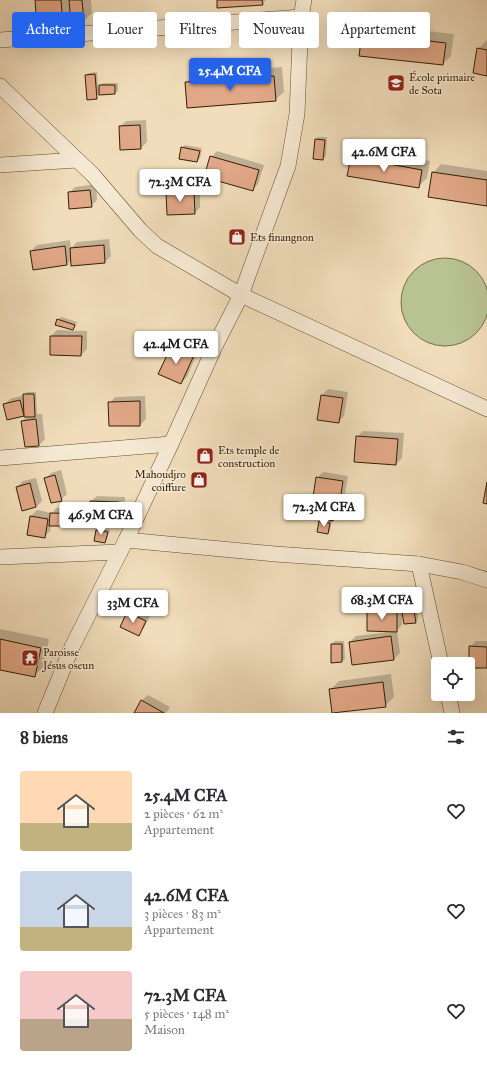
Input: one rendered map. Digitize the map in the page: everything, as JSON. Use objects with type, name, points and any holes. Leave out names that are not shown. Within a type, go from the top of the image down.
[{"type":"street","points":[[302,12],[304,0]]},
{"type":"street","points":[[0,40],[239,22]]},
{"type":"street","points":[[45,713],[72,647],[123,546],[215,346],[241,295],[288,166],[297,114],[300,48]]},
{"type":"street","points":[[0,86],[77,160],[140,230],[157,246],[241,295],[487,409]]},
{"type":"street","points":[[0,165],[77,160]]},
{"type":"street","points":[[0,458],[171,444]]},
{"type":"street","points":[[0,557],[123,546],[275,554],[419,564],[462,572],[487,580]]},
{"type":"street","points":[[419,564],[439,657]]},
{"type":"street","points":[[449,701],[452,713]]},
{"type":"green space","points":[[445,258],[462,261],[470,265],[482,277],[488,293],[488,311],[486,319],[482,327],[470,339],[462,343],[445,346],[428,343],[420,339],[408,327],[404,319],[401,302],[404,285],[408,277],[420,265],[428,261]]},
{"type":"building","points":[[35,0],[61,0],[62,12],[36,12]]},
{"type":"building","points":[[69,0],[82,0],[83,12],[70,12]]},
{"type":"building","points":[[217,0],[262,0],[263,5],[217,8]]},
{"type":"building","points":[[430,41],[446,43],[443,65],[359,56],[360,48],[430,48]]},
{"type":"building","points":[[477,48],[487,50],[487,76],[473,73]]},
{"type":"building","points":[[95,74],[97,99],[87,100],[85,75]]},
{"type":"building","points":[[274,76],[276,101],[187,108],[185,82]]},
{"type":"building","points":[[99,85],[115,85],[115,94],[99,95]]},
{"type":"building","points":[[140,125],[141,149],[120,150],[119,126]]},
{"type":"building","points":[[315,139],[325,140],[323,160],[313,159]]},
{"type":"building","points":[[181,147],[200,151],[197,162],[179,159]]},
{"type":"building","points":[[210,156],[259,170],[253,191],[204,177]]},
{"type":"building","points":[[351,157],[422,170],[419,188],[347,176]]},
{"type":"building","points":[[432,172],[487,180],[487,206],[428,197]]},
{"type":"building","points":[[90,190],[92,207],[69,209],[68,192]]},
{"type":"building","points":[[166,191],[194,191],[195,214],[167,215]]},
{"type":"building","points":[[104,245],[105,263],[71,266],[70,248]]},
{"type":"building","points":[[65,246],[67,265],[33,270],[30,251]]},
{"type":"building","points":[[57,319],[75,325],[73,330],[55,325]]},
{"type":"building","points":[[50,336],[82,336],[81,356],[50,355]]},
{"type":"building","points":[[172,345],[194,355],[181,384],[158,374]]},
{"type":"building","points":[[23,394],[34,394],[35,417],[24,417]]},
{"type":"building","points":[[321,395],[343,398],[339,423],[317,420]]},
{"type":"building","points":[[20,400],[24,416],[7,420],[3,404]]},
{"type":"building","points":[[140,401],[140,426],[109,426],[108,402]]},
{"type":"building","points":[[36,419],[39,446],[25,447],[21,421]]},
{"type":"building","points":[[356,436],[398,439],[396,465],[354,462]]},
{"type":"building","points":[[55,475],[62,501],[51,503],[44,478]]},
{"type":"building","points":[[316,477],[343,481],[340,501],[313,497]]},
{"type":"building","points":[[487,482],[487,504],[483,503]]},
{"type":"building","points":[[30,483],[36,507],[22,511],[16,487]]},
{"type":"building","points":[[90,501],[119,502],[118,524],[89,523]]},
{"type":"building","points":[[326,507],[335,508],[333,521],[324,519]]},
{"type":"building","points":[[50,513],[87,514],[86,526],[49,526]]},
{"type":"building","points":[[30,516],[48,519],[45,538],[27,535]]},
{"type":"building","points":[[319,521],[330,523],[328,534],[317,532]]},
{"type":"building","points":[[96,530],[108,532],[105,543],[94,541]]},
{"type":"building","points":[[413,605],[416,623],[404,624],[401,607]]},
{"type":"building","points":[[367,610],[397,611],[397,632],[367,631]]},
{"type":"building","points":[[127,612],[146,621],[139,636],[120,627]]},
{"type":"building","points":[[391,636],[394,660],[352,665],[349,642]]},
{"type":"building","points":[[0,639],[41,648],[35,677],[0,670]]},
{"type":"building","points":[[331,644],[342,644],[342,662],[331,663]]},
{"type":"building","points":[[469,646],[487,647],[487,668],[475,668],[475,657],[469,657]]},
{"type":"building","points":[[383,682],[386,707],[332,713],[329,689]]},
{"type":"building","points":[[141,700],[164,713],[134,713]]},
{"type":"place","name":"École primaire de Sota","points":[[396,83]]},
{"type":"place","name":"Ets finangnon","points":[[237,237]]},
{"type":"place","name":"Ets temple de construction","points":[[205,456]]},
{"type":"place","name":"Mahoudjro coiffure","points":[[199,480]]},
{"type":"place","name":"Paroisse Jésus oseun","points":[[30,658]]}]
